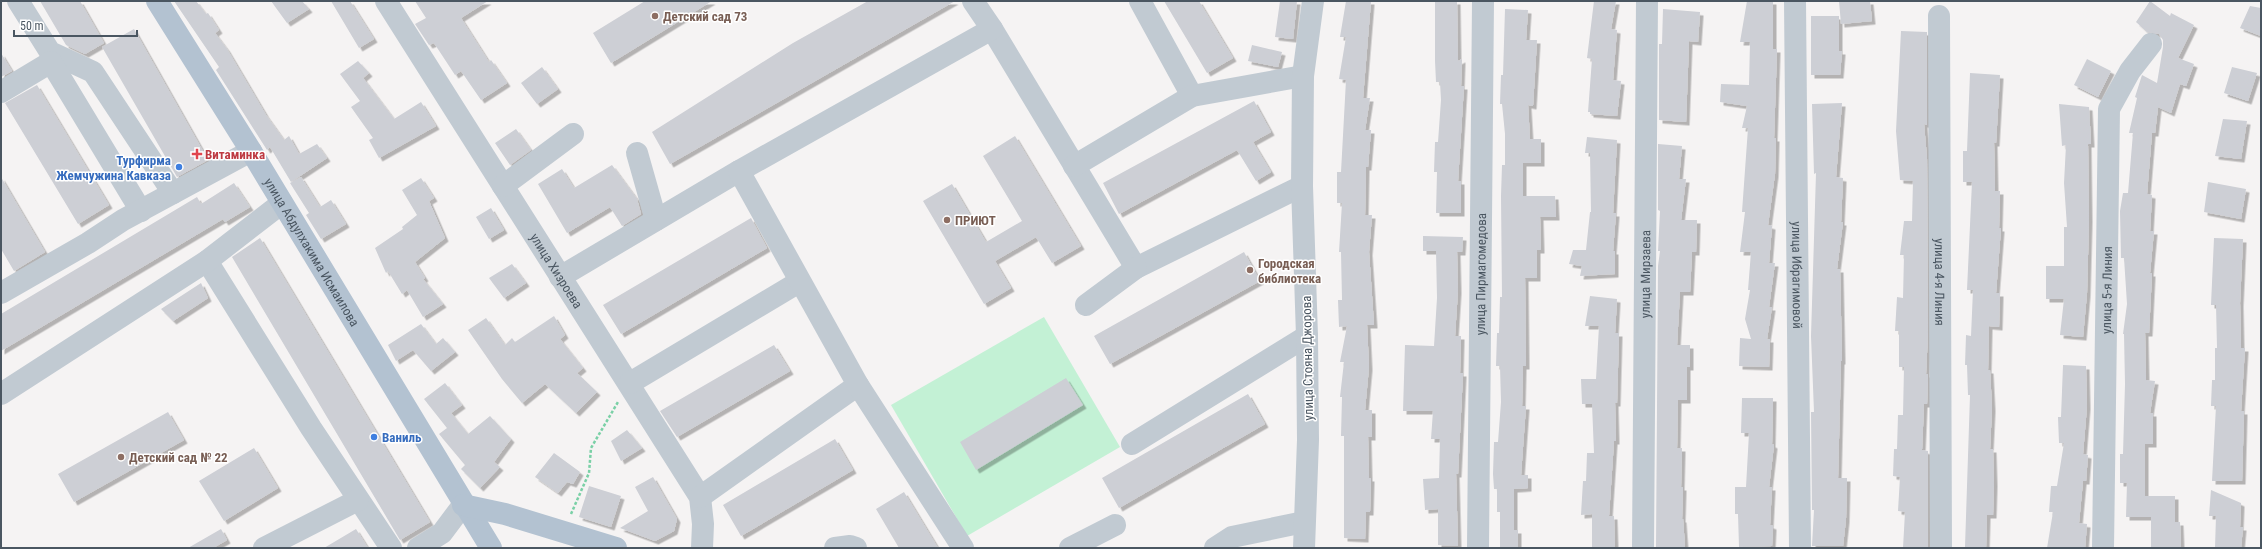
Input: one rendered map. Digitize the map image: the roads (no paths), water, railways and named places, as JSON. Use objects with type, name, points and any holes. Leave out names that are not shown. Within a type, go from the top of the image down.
[{"type":"main road","name":"улица Абдулхакима Исмаилова","points":[[158,1],[251,151],[490,548]]},
{"type":"main road","points":[[463,505],[505,514],[616,548]]},
{"type":"street","points":[[18,1],[50,52],[94,72],[173,193]]},
{"type":"street","name":"улица Хизроева","points":[[386,1],[560,276],[630,383],[700,497],[703,524],[702,548]]},
{"type":"street","points":[[1140,1],[1192,96]]},
{"type":"street","name":"улица Стояна Джорова","points":[[1304,548],[1308,440],[1307,336],[1302,186],[1303,76],[1312,1]]},
{"type":"street","name":"улица Пирмагомедова","points":[[1478,548],[1483,1]]},
{"type":"street","name":"улица Мирзаева","points":[[1643,548],[1647,1]]},
{"type":"street","name":"улица Ибрагимовой","points":[[1794,1],[1800,548]]},
{"type":"street","points":[[977,2],[1136,268]]},
{"type":"street","name":"улица 4-я Линия","points":[[1939,16],[1940,548]]},
{"type":"street","points":[[560,276],[739,171],[992,29]]},
{"type":"street","name":"улица 5-я Линия","points":[[2103,548],[2108,109],[2130,70],[2151,44]]},
{"type":"street","points":[[1,92],[51,62],[141,210]]},
{"type":"street","points":[[1074,166],[1192,96],[1303,76]]},
{"type":"street","points":[[503,186],[574,134]]},
{"type":"street","points":[[1,293],[141,210],[251,151]]},
{"type":"street","points":[[637,153],[656,220]]},
{"type":"street","points":[[739,171],[858,385],[963,548]]},
{"type":"street","points":[[1086,305],[1136,268],[1302,186]]},
{"type":"street","points":[[1,394],[207,261],[282,203]]},
{"type":"street","points":[[207,261],[358,500],[391,548]]},
{"type":"street","points":[[630,383],[800,282]]},
{"type":"street","points":[[1132,444],[1307,336]]},
{"type":"street","points":[[700,497],[858,385]]},
{"type":"street","points":[[264,548],[358,500]]},
{"type":"street","points":[[418,548],[442,533],[463,505]]},
{"type":"street","points":[[1215,548],[1232,537],[1304,522]]},
{"type":"street","points":[[1070,548],[1115,525]]},
{"type":"street","points":[[835,548],[850,546],[856,548]]},
{"type":"place","name":"Детский сад 73","points":[[655,16]]},
{"type":"place","name":"Витаминка","points":[[197,154]]},
{"type":"place","name":"Турфирма Жемчужина Кавказа","points":[[179,167]]},
{"type":"place","name":"ПРИЮТ","points":[[947,220]]},
{"type":"place","name":"Городская библиотека","points":[[1250,270]]},
{"type":"place","name":"Ваниль","points":[[374,437]]},
{"type":"place","name":"Детский сад № 22","points":[[121,457]]}]
